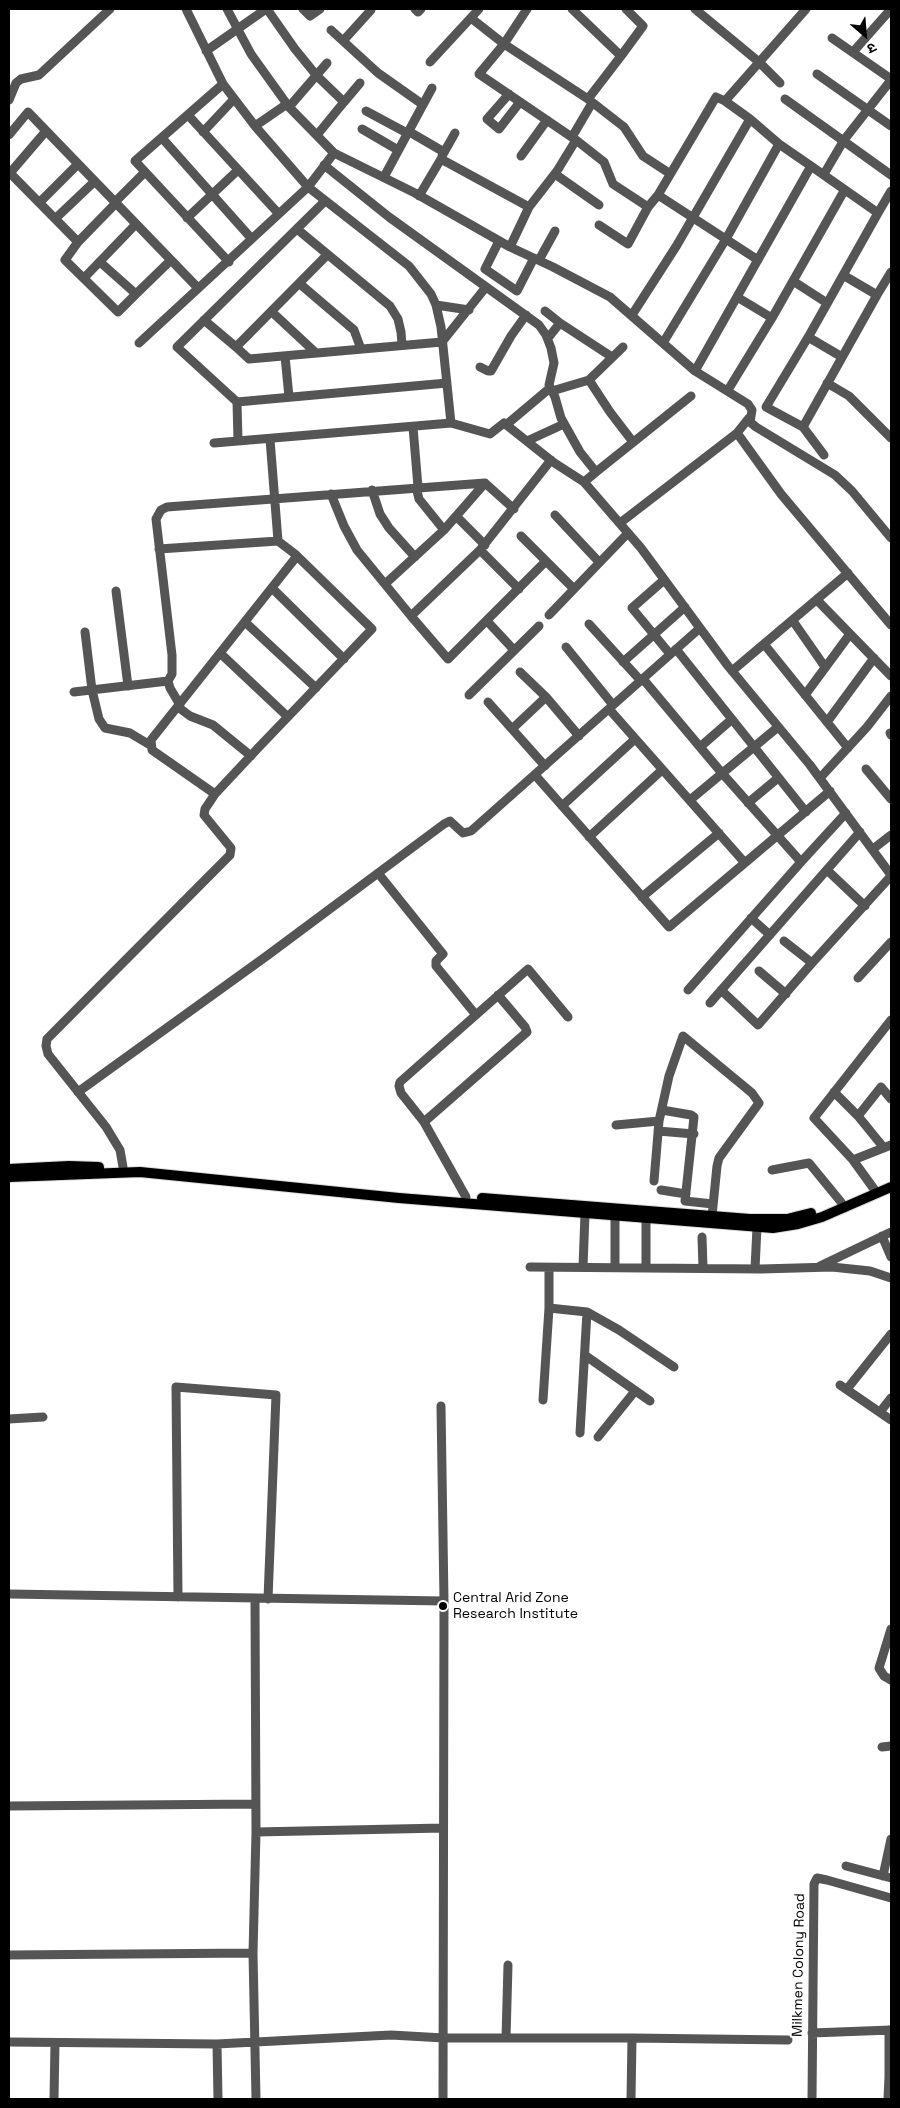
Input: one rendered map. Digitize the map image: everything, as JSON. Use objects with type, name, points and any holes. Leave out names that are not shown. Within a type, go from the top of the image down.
[{"type":"main road","points":[[9,1169],[69,1166],[123,1167],[615,1212],[786,1219],[841,1202],[891,1181]]},
{"type":"main road","points":[[9,1177],[140,1172],[399,1198],[585,1214],[615,1212],[646,1219],[757,1227],[780,1227],[798,1224],[891,1187]]},
{"type":"street","points":[[9,100],[16,82],[39,75],[110,9]]},
{"type":"street","points":[[186,9],[223,84],[255,126],[308,187],[409,266],[431,294],[436,304],[442,342],[451,423]]},
{"type":"street","points":[[227,9],[237,30],[288,106],[334,153],[384,177],[510,247],[610,297],[695,371],[748,404],[744,423],[781,494],[891,625]]},
{"type":"street","points":[[206,51],[267,9],[317,76],[344,102]]},
{"type":"street","points":[[303,9],[310,16],[320,9]]},
{"type":"street","points":[[415,9],[418,12],[421,9]]},
{"type":"street","points":[[430,62],[479,9]]},
{"type":"street","points":[[527,9],[504,44],[479,74],[574,138],[604,162],[613,184],[648,207]]},
{"type":"street","points":[[572,9],[621,56]]},
{"type":"street","points":[[510,247],[529,207],[555,174],[574,138],[590,101],[643,26],[626,9]]},
{"type":"street","points":[[695,9],[707,12],[780,83]]},
{"type":"street","points":[[725,100],[806,9]]},
{"type":"street","points":[[853,52],[891,9]]},
{"type":"street","points":[[343,41],[371,10]]},
{"type":"street","points":[[471,18],[504,44],[590,101],[624,127],[642,156],[669,173]]},
{"type":"street","points":[[331,30],[378,73],[422,104]]},
{"type":"street","points":[[824,174],[844,140],[869,110],[890,75],[832,38]]},
{"type":"street","points":[[255,126],[288,106],[327,63]]},
{"type":"street","points":[[817,74],[891,126]]},
{"type":"street","points":[[317,135],[360,83]]},
{"type":"street","points":[[223,84],[135,161],[229,262]]},
{"type":"street","points":[[384,177],[432,88]]},
{"type":"street","points":[[509,94],[487,119],[500,128],[520,102]]},
{"type":"street","points":[[598,225],[628,244],[648,207],[658,195],[669,173],[716,97],[725,100],[779,144],[878,213]]},
{"type":"street","points":[[203,132],[234,99]]},
{"type":"street","points":[[785,99],[891,175]]},
{"type":"street","points":[[366,111],[408,132],[443,156],[529,207]]},
{"type":"street","points":[[9,135],[28,112],[198,288]]},
{"type":"street","points":[[188,115],[278,213]]},
{"type":"street","points":[[632,316],[750,119]]},
{"type":"street","points":[[521,156],[547,120]]},
{"type":"street","points":[[362,128],[398,150]]},
{"type":"street","points":[[46,131],[9,173],[78,242]]},
{"type":"street","points":[[419,196],[455,133]]},
{"type":"street","points":[[162,138],[251,238]]},
{"type":"street","points":[[663,343],[726,239],[779,144]]},
{"type":"street","points":[[139,343],[229,262],[251,238],[308,187],[334,153]]},
{"type":"street","points":[[40,202],[78,164]]},
{"type":"street","points":[[324,165],[389,218],[539,325],[548,338],[554,363],[549,385],[564,424],[580,452],[596,472]]},
{"type":"street","points":[[695,371],[811,166]]},
{"type":"street","points":[[187,218],[238,170]]},
{"type":"street","points":[[145,172],[78,242],[65,260],[118,312],[171,260]]},
{"type":"street","points":[[555,174],[599,205]]},
{"type":"street","points":[[56,218],[95,181]]},
{"type":"street","points":[[728,390],[772,318],[844,190]]},
{"type":"street","points":[[620,523],[766,407],[891,191]]},
{"type":"street","points":[[658,195],[758,260]]},
{"type":"street","points":[[238,441],[237,402],[177,347],[325,201]]},
{"type":"street","points":[[84,278],[136,224]]},
{"type":"street","points":[[297,229],[390,306],[398,320],[402,345]]},
{"type":"street","points":[[500,241],[485,269],[518,291],[555,231]]},
{"type":"street","points":[[236,347],[327,255]]},
{"type":"street","points":[[100,262],[136,294]]},
{"type":"street","points":[[803,427],[891,272]]},
{"type":"street","points":[[843,275],[877,295]]},
{"type":"street","points":[[793,281],[827,303]]},
{"type":"street","points":[[300,284],[354,330],[361,349]]},
{"type":"street","points":[[204,320],[249,359],[442,342],[486,287]]},
{"type":"street","points":[[737,297],[772,318]]},
{"type":"street","points":[[436,304],[469,310]]},
{"type":"street","points":[[545,311],[612,357]]},
{"type":"street","points":[[272,312],[316,353]]},
{"type":"street","points":[[480,366],[488,371],[492,371],[511,336],[526,315]]},
{"type":"street","points":[[548,338],[560,323]]},
{"type":"street","points":[[808,337],[842,357]]},
{"type":"street","points":[[506,425],[551,389],[589,380],[623,346]]},
{"type":"street","points":[[285,356],[289,397]]},
{"type":"street","points":[[589,380],[610,412],[634,442]]},
{"type":"street","points":[[237,402],[447,383]]},
{"type":"street","points":[[827,383],[849,396],[891,438]]},
{"type":"street","points":[[584,482],[691,396]]},
{"type":"street","points":[[766,407],[803,427],[824,455]]},
{"type":"street","points":[[214,443],[451,423],[490,434],[504,422],[551,460],[584,482],[628,533],[732,671],[820,778],[891,876],[758,1025],[721,990]]},
{"type":"street","points":[[744,423],[756,427],[835,475],[852,491],[891,538]]},
{"type":"street","points":[[527,441],[564,424]]},
{"type":"street","points":[[413,427],[419,499],[444,530]]},
{"type":"street","points":[[270,439],[278,541]]},
{"type":"street","points":[[411,616],[482,548],[551,460]]},
{"type":"street","points":[[385,584],[444,530],[485,483]]},
{"type":"street","points":[[251,756],[212,725],[190,716],[179,706],[170,688],[168,681],[172,674],[172,655],[156,519],[161,510],[167,507],[274,498],[485,483],[514,509]]},
{"type":"street","points":[[372,490],[380,514],[415,558]]},
{"type":"street","points":[[331,494],[350,538],[385,584],[448,659],[546,561]]},
{"type":"street","points":[[555,515],[599,562]]},
{"type":"street","points":[[456,517],[519,589]]},
{"type":"street","points":[[549,615],[628,533]]},
{"type":"street","points":[[521,536],[574,589]]},
{"type":"street","points":[[123,1167],[120,1150],[48,1054],[47,1039],[231,854],[230,845],[204,815],[205,809],[215,794],[372,630],[297,556],[278,541],[159,549]]},
{"type":"street","points":[[150,745],[151,740],[297,556]]},
{"type":"street","points":[[732,671],[848,573]]},
{"type":"street","points":[[664,580],[632,608],[654,635],[673,652],[806,812]]},
{"type":"street","points":[[272,588],[344,659]]},
{"type":"street","points":[[116,591],[128,686]]},
{"type":"street","points":[[817,600],[891,676]]},
{"type":"street","points":[[623,662],[685,607]]},
{"type":"street","points":[[487,621],[514,650]]},
{"type":"street","points":[[793,621],[825,667]]},
{"type":"street","points":[[245,622],[316,688]]},
{"type":"street","points":[[589,624],[642,680],[801,862]]},
{"type":"street","points":[[469,695],[539,626]]},
{"type":"street","points":[[78,1092],[448,822],[452,822],[463,832],[471,831],[700,628]]},
{"type":"street","points":[[85,632],[92,690],[99,719],[105,728],[130,733],[150,745],[152,750],[215,794]]},
{"type":"street","points":[[805,695],[850,634]]},
{"type":"street","points":[[764,644],[848,748]]},
{"type":"street","points":[[566,647],[635,739],[745,863]]},
{"type":"street","points":[[220,653],[288,717]]},
{"type":"street","points":[[827,722],[874,658]]},
{"type":"street","points":[[520,672],[579,736]]},
{"type":"street","points":[[74,692],[168,681]]},
{"type":"street","points":[[820,778],[867,727],[891,696]]},
{"type":"street","points":[[512,729],[546,698]]},
{"type":"street","points":[[488,702],[545,766]]},
{"type":"street","points":[[700,747],[731,720]]},
{"type":"street","points":[[690,800],[778,727]]},
{"type":"street","points":[[562,806],[635,739]]},
{"type":"street","points":[[866,769],[891,799]]},
{"type":"street","points":[[589,837],[662,770]]},
{"type":"street","points":[[535,775],[669,927],[830,791]]},
{"type":"street","points":[[748,802],[778,778]]},
{"type":"street","points":[[688,990],[846,813]]},
{"type":"street","points":[[710,1003],[860,832]]},
{"type":"street","points":[[642,897],[719,833]]},
{"type":"street","points":[[873,850],[891,835]]},
{"type":"street","points":[[827,870],[865,906]]},
{"type":"street","points":[[378,873],[443,954],[436,961],[436,966],[476,1015]]},
{"type":"street","points":[[751,918],[770,935]]},
{"type":"street","points":[[784,941],[812,963]]},
{"type":"street","points":[[858,978],[891,942]]},
{"type":"street","points":[[466,1197],[424,1122],[401,1092],[400,1082],[528,969],[568,1017]]},
{"type":"street","points":[[759,971],[786,994]]},
{"type":"street","points":[[424,1122],[527,1032],[498,995]]},
{"type":"street","points":[[874,1188],[854,1160],[814,1118],[891,1020]]},
{"type":"street","points":[[654,1181],[659,1121],[669,1076],[683,1036],[752,1093],[759,1103],[720,1158],[717,1166],[712,1216]]},
{"type":"street","points":[[858,1116],[881,1087],[891,1099]]},
{"type":"street","points":[[834,1092],[888,1146],[854,1160]]},
{"type":"street","points":[[662,1110],[692,1116],[695,1119],[685,1201],[714,1204]]},
{"type":"street","points":[[616,1125],[659,1121]]},
{"type":"street","points":[[658,1131],[694,1134]]},
{"type":"street","points":[[772,1170],[809,1163],[841,1202]]},
{"type":"street","points":[[661,1190],[686,1194]]},
{"type":"street","points":[[615,1212],[615,1267]]},
{"type":"street","points":[[583,1267],[585,1214]]},
{"type":"street","points":[[646,1219],[646,1267]]},
{"type":"street","points":[[756,1269],[757,1227]]},
{"type":"street","points":[[818,1267],[891,1232]]},
{"type":"street","points":[[882,1236],[891,1257]]},
{"type":"street","points":[[702,1237],[703,1268]]},
{"type":"street","points":[[530,1267],[756,1269],[818,1267],[856,1269],[891,1278]]},
{"type":"street","points":[[543,1400],[549,1308],[549,1268]]},
{"type":"street","points":[[549,1308],[587,1312],[619,1330],[674,1367]]},
{"type":"street","points":[[580,1433],[586,1356],[587,1312]]},
{"type":"street","points":[[891,1334],[844,1387],[891,1420]]},
{"type":"street","points":[[586,1356],[634,1391],[650,1400]]},
{"type":"street","points":[[178,1597],[176,1387],[276,1395],[268,1599]]},
{"type":"street","points":[[598,1437],[634,1391]]},
{"type":"street","points":[[880,1412],[891,1398]]},
{"type":"street","points":[[441,1406],[444,1601],[443,2099]]},
{"type":"street","points":[[9,1419],[43,1417]]},
{"type":"street","points":[[9,1594],[444,1601]]},
{"type":"street","points":[[255,1598],[256,1832],[253,1952],[256,2099]]},
{"type":"street","points":[[891,1629],[888,1648],[879,1668],[884,1676],[891,1680]]},
{"type":"street","points":[[9,1806],[256,1804]]},
{"type":"street","points":[[256,1832],[444,1828]]},
{"type":"street","points":[[846,1866],[887,1877],[891,1839]]},
{"type":"street","name":"Milkmen Colony Road","points":[[812,2099],[814,1884],[817,1878],[891,1898]]},
{"type":"street","points":[[9,1954],[253,1952]]},
{"type":"street","points":[[506,2038],[508,1965]]},
{"type":"street","points":[[812,2033],[890,2030],[888,2099]]},
{"type":"street","points":[[9,2042],[217,2044],[391,2035],[444,2038],[788,2040]]},
{"type":"street","points":[[631,2099],[632,2038]]},
{"type":"street","points":[[54,2099],[55,2042]]},
{"type":"street","points":[[217,2044],[218,2099]]},
{"type":"place","name":"Central Arid Zone Research Institute","points":[[443,1606]]}]
